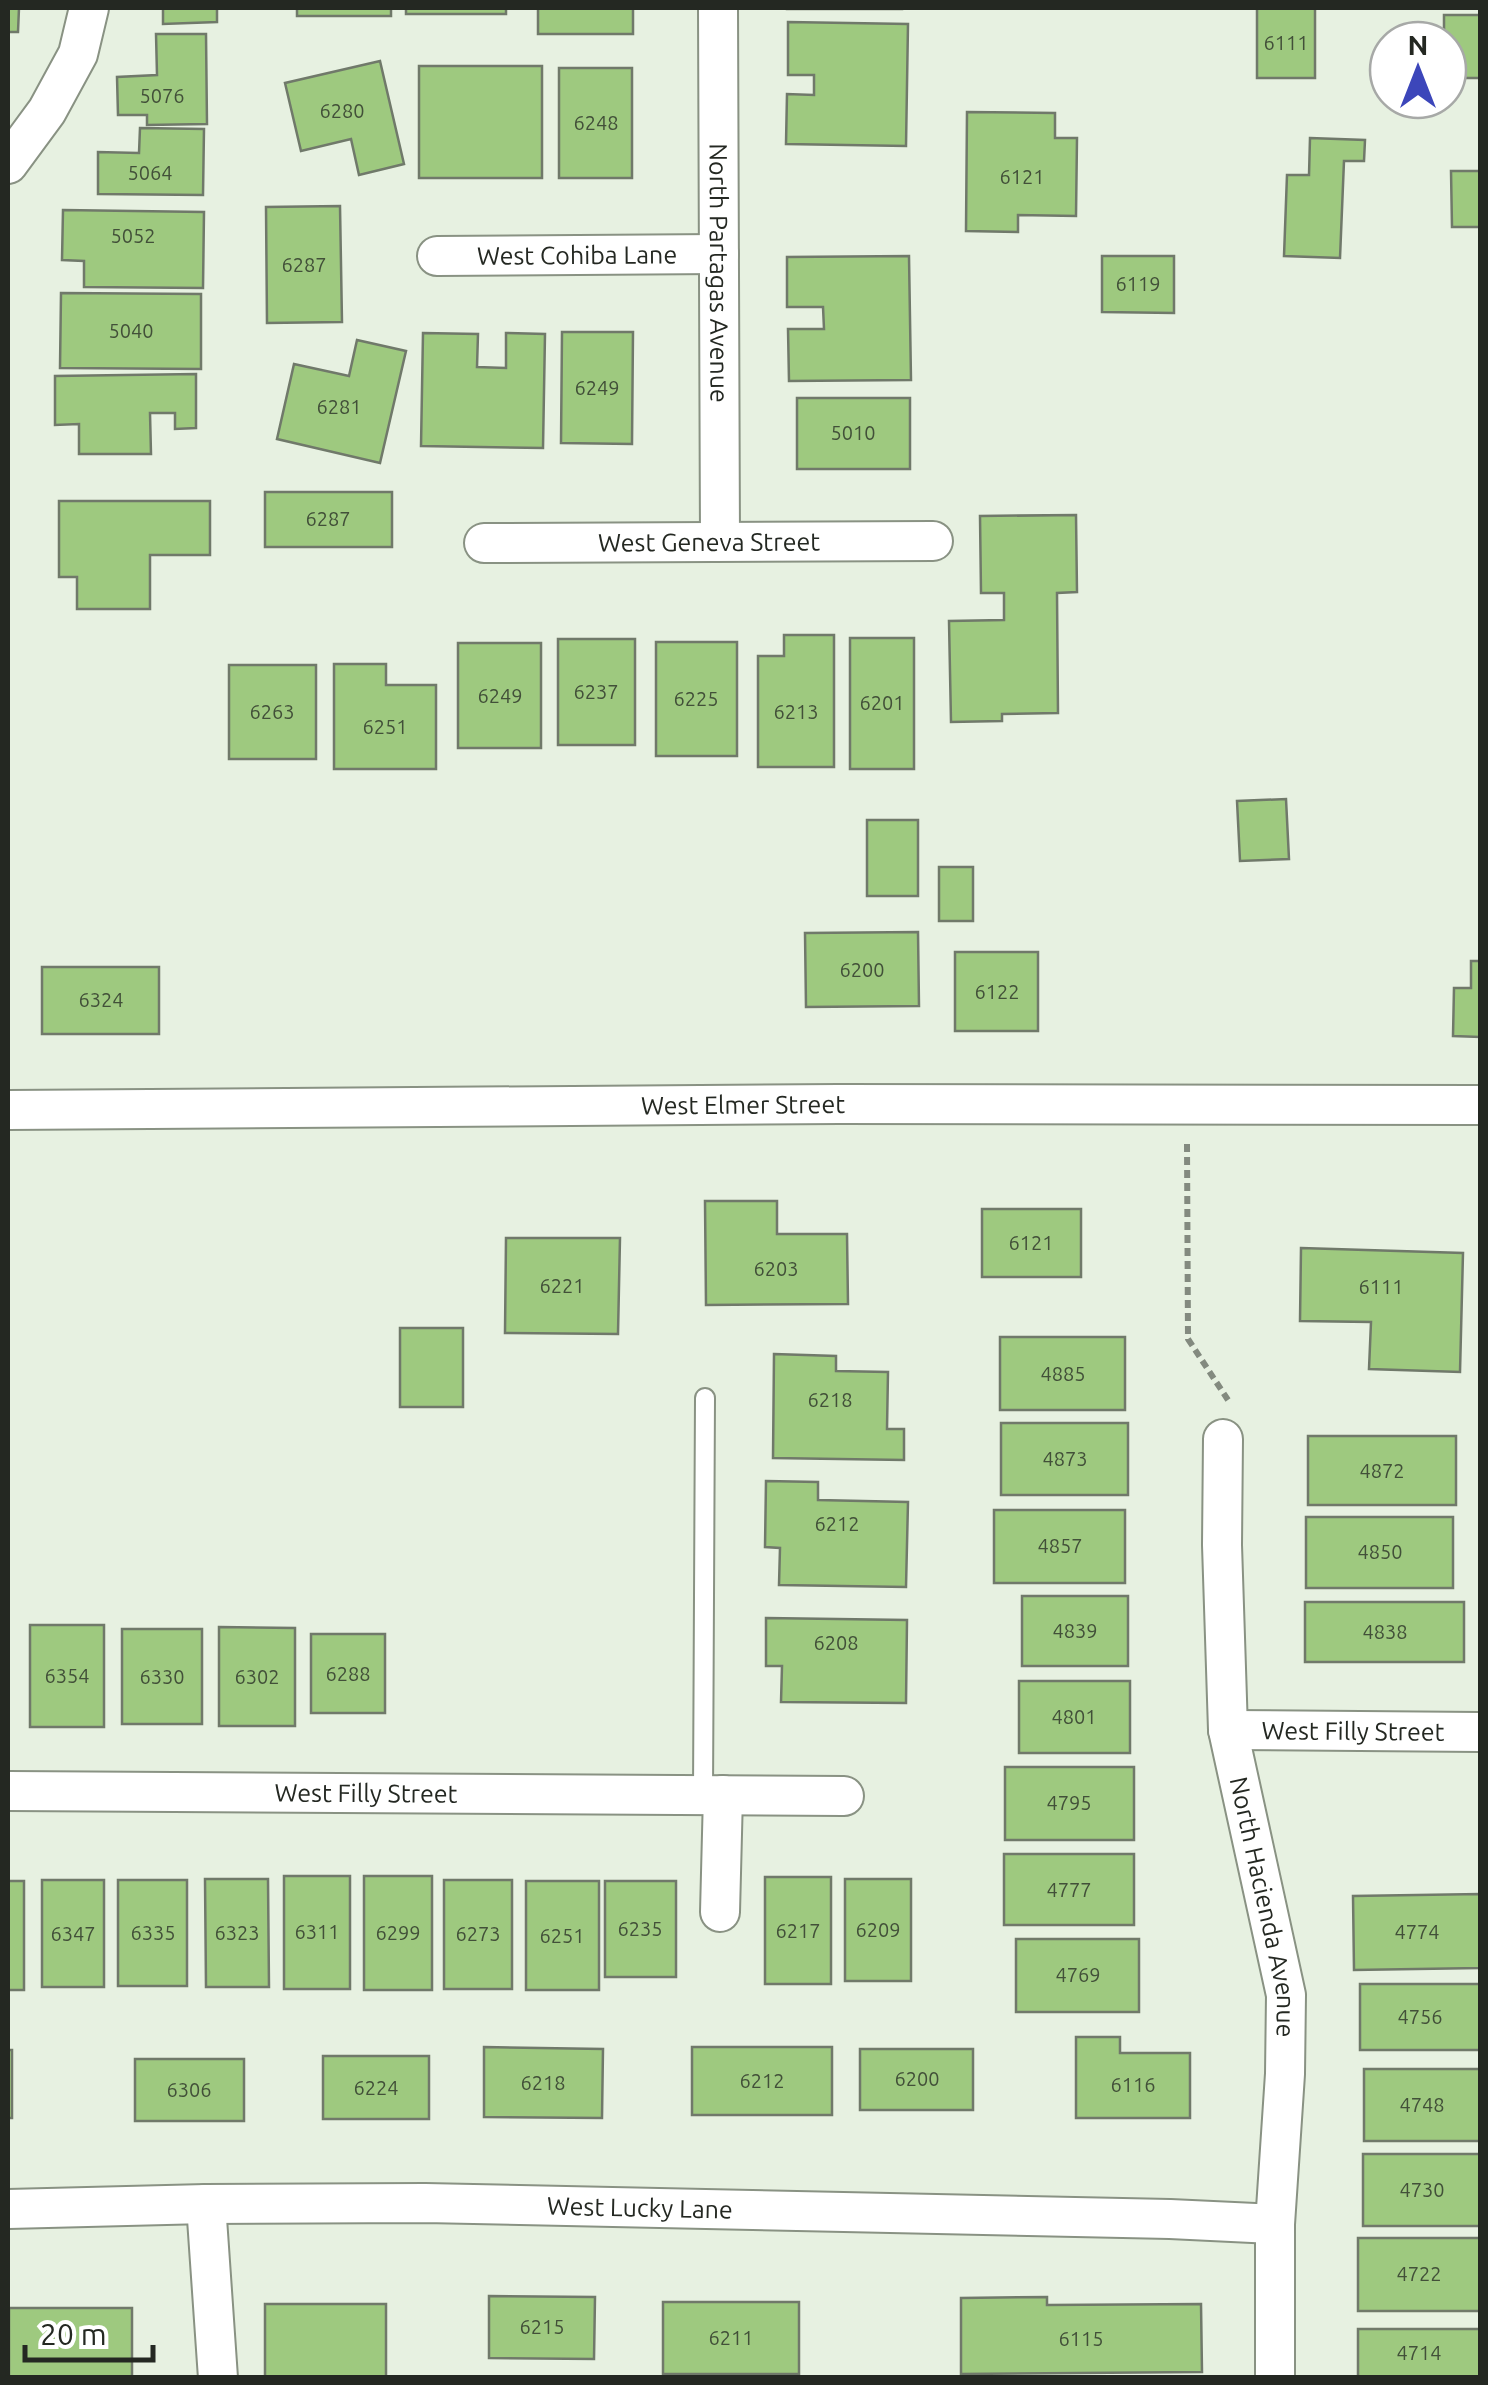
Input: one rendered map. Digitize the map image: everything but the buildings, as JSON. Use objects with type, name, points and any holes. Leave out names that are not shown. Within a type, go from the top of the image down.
[{"type":"street","points":[[8,164],[47,111],[78,54],[89,8]]},
{"type":"street","name":"North Partagas Avenue","points":[[718,8],[720,541]]},
{"type":"street","name":"West Cohiba Lane","points":[[437,256],[719,254]]},
{"type":"street","name":"West Geneva Street","points":[[484,543],[933,541]]},
{"type":"street","name":"West Elmer Street","points":[[8,1110],[820,1104],[1480,1105]]},
{"type":"street","name":"North Hacienda Avenue","points":[[1229,1424],[1222,1545],[1228,1730],[1286,1995],[1275,2224],[1275,2378]]},
{"type":"street","name":"West Filly Street","points":[[1228,1730],[1480,1732]]},
{"type":"street","name":"West Filly Street","points":[[8,1791],[844,1796]]},
{"type":"street","points":[[713,1795],[720,1912]]},
{"type":"street","name":"West Lucky Lane","points":[[8,2209],[425,2203],[1275,2224]]},
{"type":"street","points":[[206,2204],[218,2378]]},
{"type":"lane","points":[[704,1398],[713,1795]]},
{"type":"path","points":[[1186,1104],[1188,1338],[1229,1424]]}]
